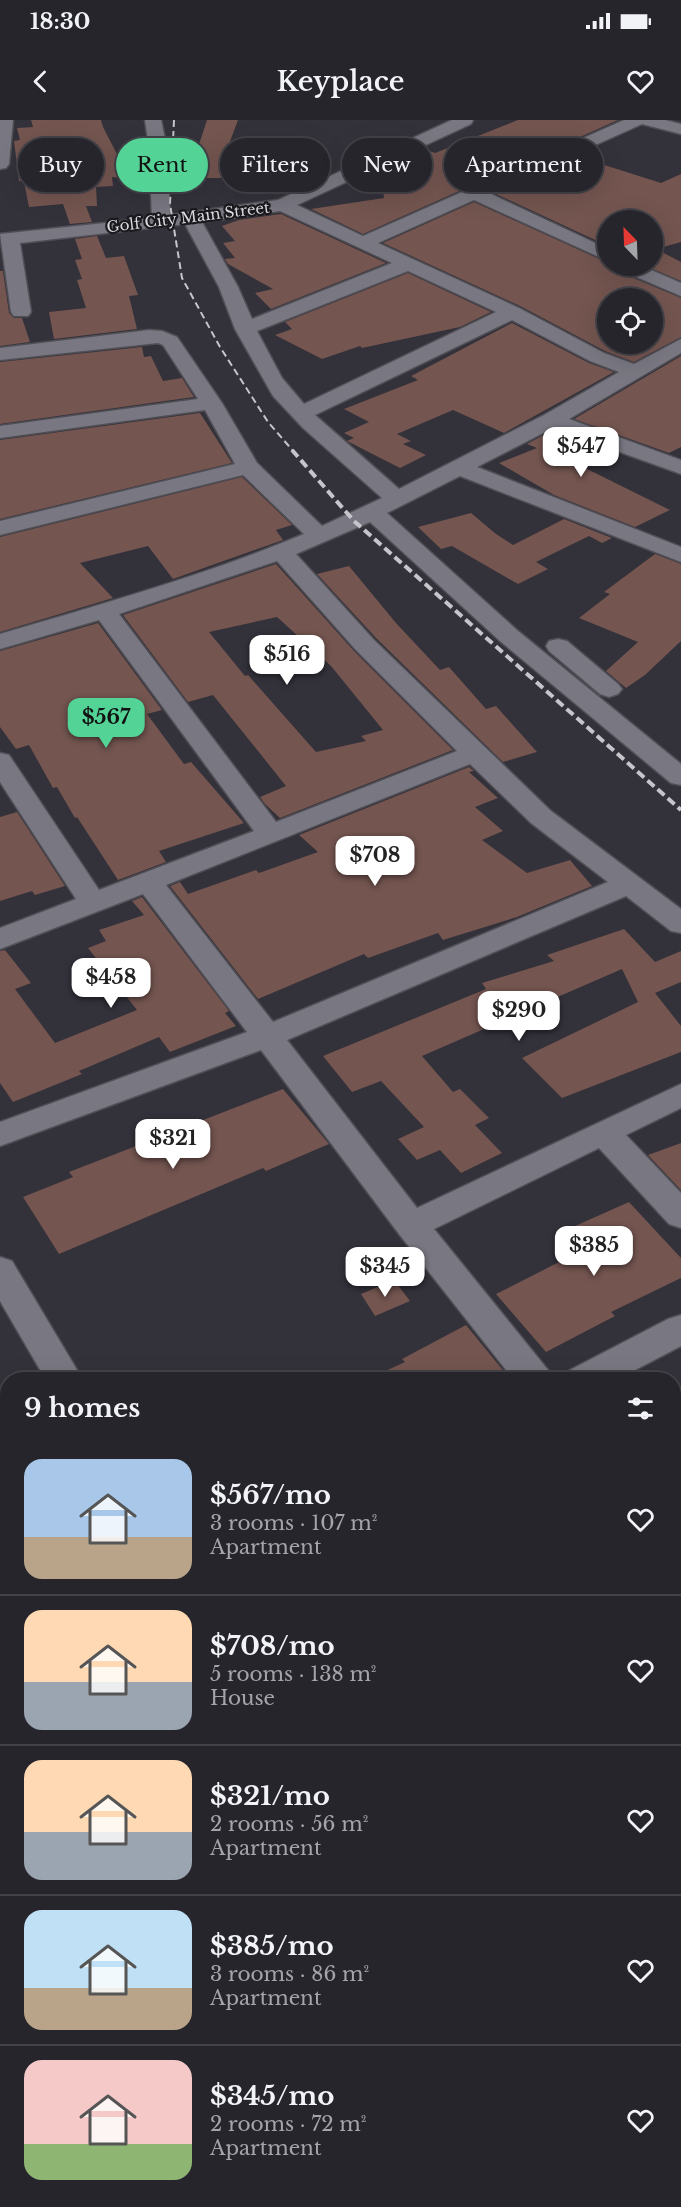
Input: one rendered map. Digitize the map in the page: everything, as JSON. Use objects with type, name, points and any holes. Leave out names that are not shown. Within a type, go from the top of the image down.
[{"type":"street","points":[[0,164],[5,120]]},
{"type":"street","points":[[153,120],[158,148],[161,222]]},
{"type":"street","name":"Golf City Main Street","points":[[5,239],[161,222],[282,205],[465,120]]},
{"type":"street","points":[[364,242],[638,120]]},
{"type":"street","points":[[644,120],[681,129]]},
{"type":"street","points":[[474,193],[597,251]]},
{"type":"street","points":[[282,205],[512,312],[597,357],[634,371]]},
{"type":"street","points":[[190,217],[239,311],[245,329],[283,395],[310,423],[397,500]]},
{"type":"street","points":[[5,239],[21,312]]},
{"type":"street","points":[[245,329],[410,263]]},
{"type":"street","points":[[650,276],[681,290]]},
{"type":"street","points":[[301,412],[329,402],[512,312]]},
{"type":"street","points":[[0,354],[149,336],[162,337],[170,341],[211,403],[248,467],[319,536]]},
{"type":"street","points":[[0,642],[104,611],[281,552],[373,513],[552,420],[634,371],[680,347]]},
{"type":"street","points":[[0,432],[211,403]]},
{"type":"street","points":[[552,420],[681,467]]},
{"type":"street","points":[[0,528],[248,467]]},
{"type":"street","points":[[458,467],[681,555]]},
{"type":"street","points":[[373,513],[509,636],[681,777]]},
{"type":"street","points":[[281,552],[365,645],[541,817],[627,885],[681,924]]},
{"type":"street","points":[[104,611],[271,834]]},
{"type":"street","points":[[558,646],[681,750]]},
{"type":"street","points":[[0,939],[474,753]]},
{"type":"street","points":[[0,761],[92,902]]},
{"type":"street","points":[[148,881],[411,1225],[529,1372]]},
{"type":"street","points":[[0,1134],[268,1036],[627,885]]},
{"type":"street","points":[[411,1225],[681,1095]]},
{"type":"street","points":[[604,1133],[681,1215]]},
{"type":"street","points":[[0,1270],[60,1372]]},
{"type":"street","points":[[598,1372],[681,1329]]},
{"type":"building","points":[[31,120],[101,120],[116,152],[116,177],[112,177],[113,186],[104,187],[104,138],[20,138],[17,128],[33,127]]},
{"type":"building","points":[[207,120],[238,120],[231,138],[220,138],[220,178],[208,178],[208,138],[201,138]]},
{"type":"building","points":[[518,120],[618,120],[578,138],[473,138]]},
{"type":"building","points":[[18,140],[18,173],[14,141]]},
{"type":"building","points":[[444,149],[444,192],[457,192],[363,234],[311,209],[384,198],[383,192],[432,192],[432,152]]},
{"type":"building","points":[[603,165],[661,183],[681,174],[681,242],[663,247],[663,210],[597,210],[597,241],[494,193],[603,192]]},
{"type":"building","points":[[26,192],[96,192],[97,206],[86,206],[92,222],[70,224],[63,204],[29,207]]},
{"type":"building","points":[[474,202],[597,258],[597,276],[629,276],[657,288],[597,288],[597,347],[520,306],[383,243]]},
{"type":"building","points":[[281,214],[386,263],[271,309],[255,293],[273,289],[228,264],[225,259],[235,258],[223,243],[235,241],[222,226],[239,220]]},
{"type":"building","points":[[97,236],[106,258],[124,256],[138,295],[129,296],[137,329],[54,339],[49,312],[86,308],[77,280],[82,279],[75,260],[82,259],[75,239]]},
{"type":"building","points":[[663,253],[681,262],[681,281],[663,273]]},
{"type":"building","points":[[0,271],[3,271],[9,313],[14,318],[22,318],[30,342],[0,346]]},
{"type":"building","points":[[408,273],[491,312],[460,327],[362,348],[360,346],[322,359],[275,335],[292,329],[285,322]]},
{"type":"building","points":[[663,290],[681,298],[681,337],[663,347]]},
{"type":"building","points":[[512,323],[589,363],[614,372],[504,433],[453,410],[397,434],[411,441],[403,444],[426,455],[400,468],[347,441],[354,438],[344,433],[369,422],[344,409],[418,380],[411,376]]},
{"type":"building","points":[[142,347],[144,357],[151,356],[163,381],[182,378],[194,397],[0,424],[0,362]]},
{"type":"building","points":[[613,354],[649,354],[634,362]]},
{"type":"building","points":[[681,356],[681,447],[669,453],[574,419]]},
{"type":"building","points":[[200,413],[232,463],[0,519],[0,440]]},
{"type":"building","points":[[553,430],[618,454],[583,467],[670,510],[635,527],[554,495],[499,463],[537,448],[527,444]]},
{"type":"building","points":[[242,477],[292,525],[276,530],[283,540],[173,579],[148,546],[80,563],[113,598],[0,632],[0,537]]},
{"type":"building","points":[[471,513],[513,545],[564,519],[612,538],[602,543],[589,536],[536,562],[548,569],[518,584],[452,546],[441,549],[418,527]]},
{"type":"building","points":[[655,554],[681,564],[681,641],[645,675],[626,688],[606,671],[638,642],[579,618],[610,594],[604,592]]},
{"type":"building","points":[[276,564],[354,651],[453,750],[280,818],[260,797],[286,786],[213,695],[188,702],[123,615]],"holes":[[[277,617],[331,666],[383,730],[361,736],[366,741],[316,752],[248,675],[245,676],[209,632]]]},
{"type":"building","points":[[349,566],[396,623],[440,670],[449,667],[486,709],[496,706],[537,752],[503,762],[376,638],[317,574]]},
{"type":"building","points":[[98,623],[162,710],[147,714],[184,764],[191,762],[244,823],[159,851],[166,862],[118,880],[77,817],[75,818],[57,787],[53,788],[29,745],[16,749],[0,727],[0,651]]},
{"type":"building","points":[[469,767],[474,771],[469,772],[498,798],[475,807],[503,831],[482,840],[527,873],[570,860],[592,886],[517,917],[443,940],[438,933],[368,958],[364,954],[258,999],[170,886],[180,882],[188,894],[256,870],[259,873],[318,852],[299,835]]},
{"type":"building","points":[[17,812],[65,886],[35,895],[32,891],[0,901],[0,817]]},
{"type":"building","points":[[142,897],[229,1011],[225,1013],[236,1026],[170,1052],[159,1037],[79,1071],[82,1074],[13,1102],[0,1083],[0,951],[5,950],[31,983],[15,989],[55,1043],[137,1010],[88,948],[106,941],[99,930],[144,915],[132,901]]},
{"type":"building","points":[[624,929],[655,962],[681,951],[681,982],[655,993],[681,1026],[681,1052],[562,1098],[522,1058],[638,1002],[622,969],[422,1056],[453,1092],[460,1089],[489,1118],[475,1125],[502,1153],[461,1173],[440,1150],[417,1160],[398,1139],[424,1127],[381,1081],[352,1092],[323,1056],[486,989],[482,983],[554,961],[547,955]]},
{"type":"building","points":[[283,1089],[329,1144],[266,1171],[263,1168],[59,1254],[23,1197],[73,1177],[69,1172]]},
{"type":"building","points":[[681,1143],[681,1190],[648,1155]]},
{"type":"building","points":[[629,1202],[681,1258],[681,1278],[611,1312],[615,1316],[546,1352],[496,1294],[575,1254],[557,1234]]},
{"type":"building","points":[[394,1280],[410,1301],[375,1316],[361,1294]]},
{"type":"building","points":[[466,1325],[504,1372],[383,1372],[405,1362],[402,1359]]},
{"type":"railway","points":[[174,120],[170,204],[182,278],[220,347],[268,422],[294,452]]},
{"type":"railway","points":[[292,450],[354,521],[681,810]]}]
